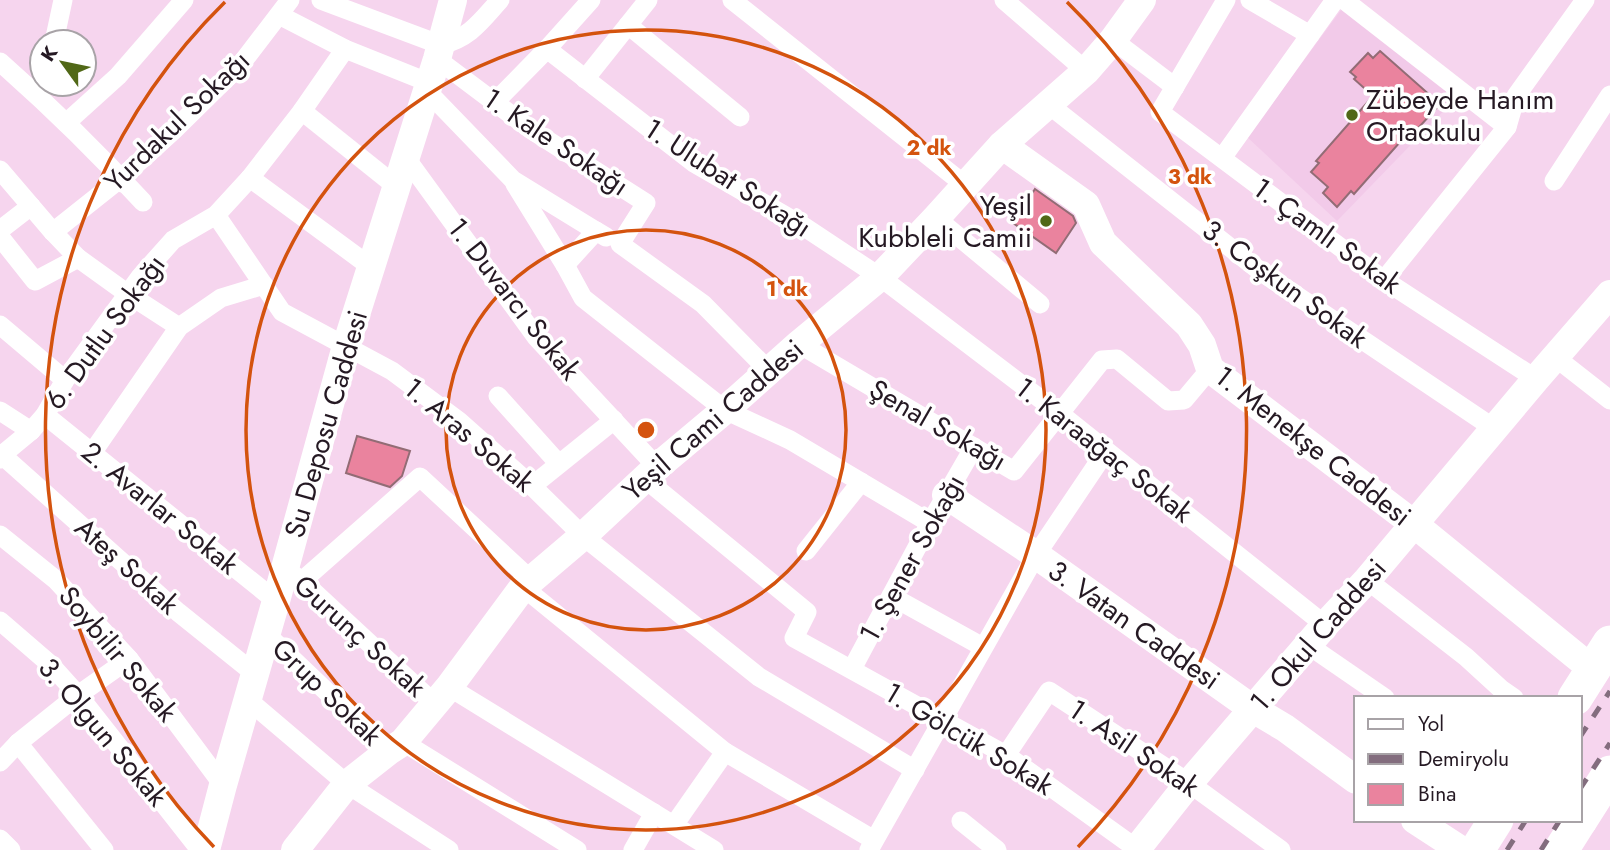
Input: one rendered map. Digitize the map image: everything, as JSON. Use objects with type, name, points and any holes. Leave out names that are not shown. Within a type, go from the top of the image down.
[{"type":"highway","points":[[1582,817],[1610,773]]},
{"type":"highway","points":[[1477,850],[1495,822]]},
{"type":"highway","points":[[1561,850],[1579,822]]},
{"type":"main road","name":"Su Deposu Caddesi","points":[[206,850],[265,634],[276,601],[293,575],[346,346],[434,70],[453,0]]},
{"type":"main road","name":"Yeşil Cami Caddesi","points":[[305,847],[347,784],[396,746],[442,696],[527,583],[583,536],[651,472],[880,277],[1002,145],[1086,71],[1114,40],[1142,0]]},
{"type":"main road","name":"1. Menekşe Caddesi","points":[[1002,145],[1086,205],[1103,243],[1189,325],[1202,345],[1210,369],[1414,524],[1592,670]]},
{"type":"main road","name":"1. Okul Caddesi","points":[[1136,850],[1189,783],[1367,580],[1536,379],[1608,301]]},
{"type":"main road","name":"3. Vatan Caddesi","points":[[946,495],[1253,709],[1285,728],[1354,779]]},
{"type":"main road","points":[[1418,822],[1461,850]]},
{"type":"street","points":[[57,28],[62,0]]},
{"type":"street","points":[[66,123],[118,76],[184,0]]},
{"type":"street","points":[[321,0],[434,70],[513,180],[583,298],[725,410],[790,440],[930,523]]},
{"type":"street","points":[[434,70],[456,41],[474,30],[500,0]]},
{"type":"street","points":[[495,102],[591,0]]},
{"type":"street","points":[[585,79],[648,0]]},
{"type":"street","points":[[732,0],[965,185]]},
{"type":"street","points":[[1004,0],[1086,71]]},
{"type":"street","name":"1. Çamlı Sokak","points":[[1226,0],[1160,112],[1384,280],[1536,379]]},
{"type":"street","points":[[1250,0],[1310,35]]},
{"type":"street","points":[[1222,158],[1335,0]]},
{"type":"street","points":[[1344,0],[1507,127]]},
{"type":"street","points":[[1384,280],[1507,127],[1516,96],[1585,0]]},
{"type":"street","points":[[285,7],[345,49],[434,70]]},
{"type":"street","name":"Yurdakul Sokağı","points":[[53,232],[121,178],[173,131],[241,64],[285,7]]},
{"type":"street","points":[[628,25],[740,117]]},
{"type":"street","points":[[1114,40],[1175,87]]},
{"type":"street","name":"6. Dutlu Sokağı","points":[[1,457],[45,415],[65,380],[140,276],[173,240],[216,215],[250,178],[302,111],[345,49]]},
{"type":"street","name":"1. Ulubat Sokağı","points":[[547,49],[694,163],[803,226],[880,277]]},
{"type":"street","points":[[0,62],[28,81]]},
{"type":"street","name":"1. Kale Sokağı","points":[[434,70],[495,102],[530,129],[646,203],[620,244],[703,304],[769,371]]},
{"type":"street","points":[[1554,181],[1610,95]]},
{"type":"street","points":[[48,98],[66,123],[143,202]]},
{"type":"street","name":"3. Coşkun Sokak","points":[[1048,104],[1260,271],[1495,429]]},
{"type":"street","points":[[302,111],[397,187]]},
{"type":"street","name":"1. Duvarcı Sokak","points":[[406,158],[536,337],[614,420],[651,472],[807,612],[794,638]]},
{"type":"street","points":[[0,170],[78,258],[179,327]]},
{"type":"street","points":[[250,178],[371,267]]},
{"type":"street","points":[[513,180],[620,244]]},
{"type":"street","points":[[0,230],[31,206]]},
{"type":"street","name":"1. Aras Sokak","points":[[216,215],[282,312],[392,371],[459,421],[583,536],[759,677],[915,770]]},
{"type":"street","points":[[936,218],[1040,304]]},
{"type":"street","points":[[565,265],[596,232]]},
{"type":"street","points":[[0,237],[35,281],[78,258]]},
{"type":"street","name":"1. Karaağaç Sokak","points":[[880,277],[1106,451],[1383,696]]},
{"type":"street","points":[[92,453],[179,327],[221,298],[264,285]]},
{"type":"street","points":[[0,325],[65,380]]},
{"type":"street","name":"Şenal Sokağı","points":[[799,344],[1014,471],[1059,413]]},
{"type":"street","points":[[1555,357],[1610,400]]},
{"type":"street","points":[[1059,413],[1102,360],[1116,359],[1168,401],[1184,400],[1210,369]]},
{"type":"street","points":[[498,396],[559,464]]},
{"type":"street","points":[[0,411],[31,431]]},
{"type":"street","name":"2. Avarlar Sokak","points":[[45,415],[276,601]]},
{"type":"street","points":[[532,486],[614,420]]},
{"type":"street","name":"1. Şener Sokağı","points":[[852,669],[974,447]]},
{"type":"street","points":[[293,575],[420,477],[527,583],[725,752],[871,845],[1035,555],[1106,451]]},
{"type":"street","name":"Ateş Sokak","points":[[1,457],[178,612],[347,784],[449,850]]},
{"type":"street","points":[[806,551],[861,482]]},
{"type":"street","name":"Soybilir Sokak","points":[[0,535],[56,580],[129,659],[223,785]]},
{"type":"street","name":"Gurunç Sokak","points":[[293,575],[442,696],[654,813],[715,850]]},
{"type":"street","points":[[1367,580],[1466,657],[1511,696]]},
{"type":"street","points":[[891,596],[983,648]]},
{"type":"street","name":"3. Olgun Sokak","points":[[0,621],[51,665],[78,695],[200,850]]},
{"type":"street","name":"Grup Sokak","points":[[265,634],[396,746],[577,850]]},
{"type":"street","name":"1. Gölcük Sokak","points":[[794,638],[1006,755],[1136,850]]},
{"type":"street","points":[[1,760],[78,695],[129,659]]},
{"type":"street","name":"1. Asil Sokak","points":[[1006,755],[1049,691],[1189,783],[1281,850]]},
{"type":"street","points":[[18,743],[104,850]]},
{"type":"street","points":[[674,825],[725,752]]},
{"type":"street","points":[[633,850],[654,813]]},
{"type":"street","points":[[961,821],[997,850]]},
{"type":"street","points":[[0,839],[11,850]]},
{"type":"shaded area","name":"Zübeyde Hanım Ortaokulu","points":[[1344,6],[1462,92],[1337,221],[1247,137]]},
{"type":"building","points":[[1380,51],[1440,104],[1411,136],[1408,133],[1354,194],[1351,191],[1337,207],[1323,193],[1328,187],[1311,172],[1319,163],[1316,161],[1373,96],[1350,72],[1368,53],[1373,58]]},
{"type":"building","name":"Yeşil Kubbleli Camii","points":[[1035,189],[1073,216],[1076,223],[1056,253],[1013,223]]},
{"type":"building","points":[[357,436],[410,451],[402,476],[390,487],[346,473]]},
{"type":"railway","points":[[1582,734],[1610,691]]},
{"type":"railway","points":[[1582,786],[1610,743]]},
{"type":"railway","points":[[1507,850],[1525,822]]},
{"type":"railway","points":[[1541,850],[1559,822]]},
{"type":"place","name":"Zübeyde Hanım Ortaokulu","points":[[1352,115]]},
{"type":"place","name":"Yeşil Kubbleli Camii","points":[[1046,221]]}]
